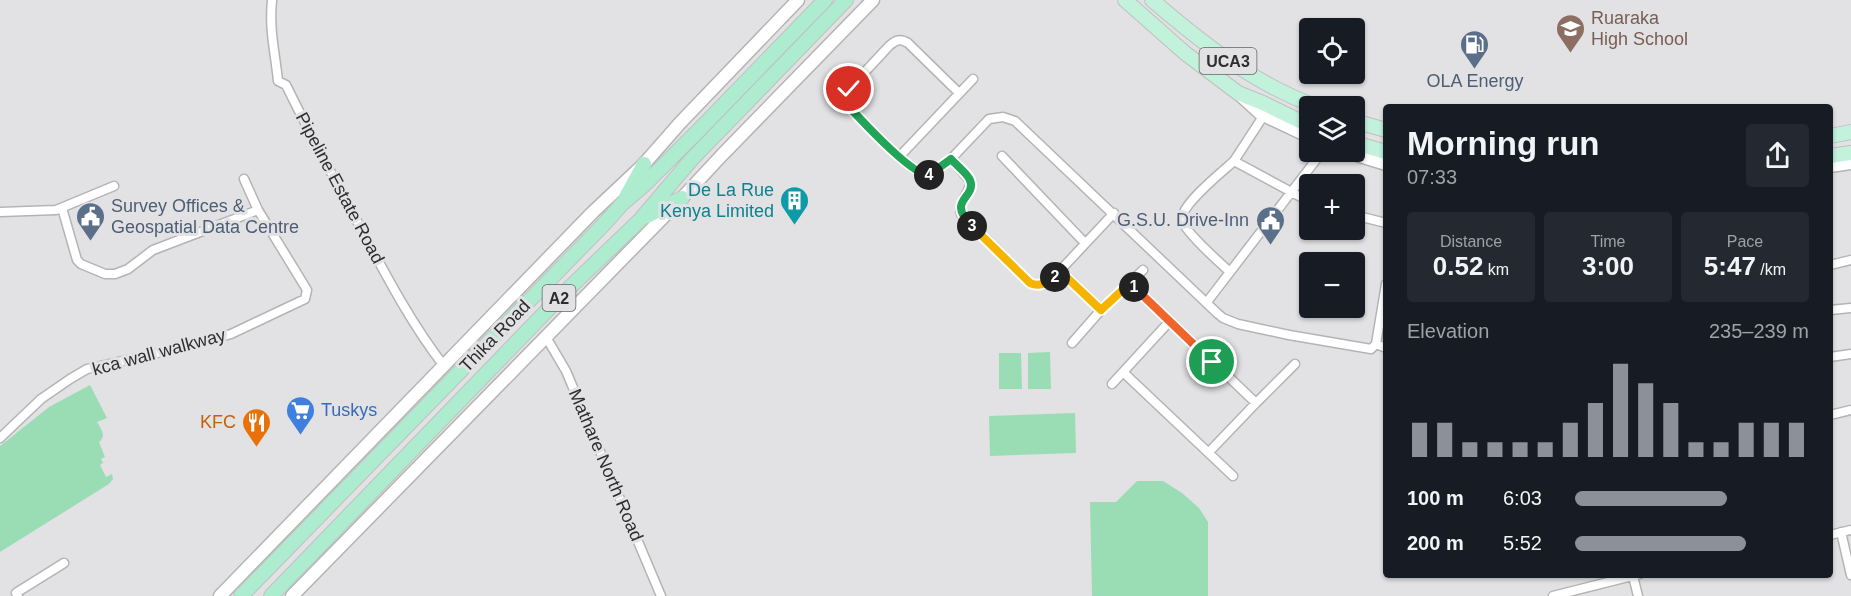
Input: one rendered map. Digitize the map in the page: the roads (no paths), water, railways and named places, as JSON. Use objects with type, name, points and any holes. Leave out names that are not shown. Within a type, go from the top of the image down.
[{"type":"highway","name":"Thika Road","points":[[241,596],[622,204],[698,131],[825,0]]},
{"type":"highway","name":"Thika Road","points":[[272,596],[562,295],[640,220],[691,160],[846,0]]},
{"type":"highway","points":[[622,204],[644,164]]},
{"type":"highway","points":[[640,220],[682,198]]},
{"type":"main road","name":"Thika Road","points":[[220,596],[593,212],[644,164],[680,123],[798,0]]},
{"type":"main road","name":"Thika Road","points":[[292,596],[873,0]]},
{"type":"main road","name":"UCA3","points":[[1125,0],[1185,53],[1264,115],[1299,132]]},
{"type":"main road","name":"UCA3","points":[[1152,0],[1228,61],[1280,92],[1299,100]]},
{"type":"main road","name":"UCA3","points":[[1238,93],[1299,121]]},
{"type":"main road","points":[[1365,124],[1383,129]]},
{"type":"main road","points":[[1833,136],[1851,132]]},
{"type":"main road","points":[[1833,137],[1851,137]]},
{"type":"main road","points":[[1365,146],[1383,151]]},
{"type":"main road","points":[[1833,156],[1851,153]]},
{"type":"main road","points":[[1365,158],[1383,163]]},
{"type":"main road","points":[[1833,166],[1851,163]]},
{"type":"street","name":"Pipeline Estate Road","points":[[272,0],[270,26],[278,81],[286,85],[352,213],[407,312],[444,366]]},
{"type":"street","points":[[959,93],[908,43],[900,39],[889,46],[849,89],[846,101],[862,121],[899,157],[917,172],[926,176],[951,159],[989,119],[998,117],[1015,121],[1222,318],[1238,324],[1366,349],[1373,348],[1376,344],[1383,302]]},
{"type":"street","points":[[899,157],[973,79]]},
{"type":"street","points":[[1230,272],[1189,232],[1182,220],[1183,214],[1190,203],[1234,161],[1264,115]]},
{"type":"street","points":[[1002,156],[1085,243]]},
{"type":"street","points":[[951,159],[971,182],[960,207],[961,214],[1030,283],[1035,285],[1045,284],[1061,272],[1114,213]]},
{"type":"street","points":[[1234,161],[1299,197]]},
{"type":"street","points":[[1207,302],[1314,162]]},
{"type":"street","name":"kca wall walkway","points":[[0,438],[40,399],[87,369],[231,334],[305,299],[307,290],[258,210],[244,179]]},
{"type":"street","points":[[0,212],[62,208],[114,186]]},
{"type":"street","points":[[62,208],[77,260],[105,274],[114,274],[128,269],[153,250],[258,210]]},
{"type":"street","points":[[1365,218],[1383,222]]},
{"type":"street","points":[[1833,264],[1851,260]]},
{"type":"street","points":[[1072,343],[1101,310],[1143,270]]},
{"type":"street","points":[[1061,272],[1101,310]]},
{"type":"street","points":[[1130,283],[1256,403]]},
{"type":"street","points":[[1833,310],[1851,308]]},
{"type":"street","points":[[1112,384],[1169,321]]},
{"type":"street","name":"Mathare North Road","points":[[546,337],[579,399],[661,596]]},
{"type":"street","points":[[1376,344],[1383,347]]},
{"type":"street","points":[[1833,357],[1851,354]]},
{"type":"street","points":[[1209,452],[1295,364]]},
{"type":"street","points":[[1123,372],[1233,476]]},
{"type":"street","points":[[1833,414],[1851,410]]},
{"type":"street","points":[[1833,533],[1851,530]]},
{"type":"street","points":[[1841,532],[1851,575]]},
{"type":"street","points":[[15,595],[64,563]]},
{"type":"street","points":[[1553,596],[1625,578]]},
{"type":"street","points":[[1637,578],[1638,596]]},
{"type":"place","name":"Ruaraka High School","points":[[1570,54]]},
{"type":"place","name":"OLA Energy","points":[[1475,70]]},
{"type":"place","name":"De La Rue Kenya Limited","points":[[795,226]]},
{"type":"place","name":"Survey Offices & Geospatial Data Centre","points":[[90,242]]},
{"type":"place","name":"G.S.U. Drive-Inn","points":[[1270,246]]},
{"type":"place","name":"Tuskys","points":[[300,436]]},
{"type":"place","name":"KFC","points":[[257,448]]}]
